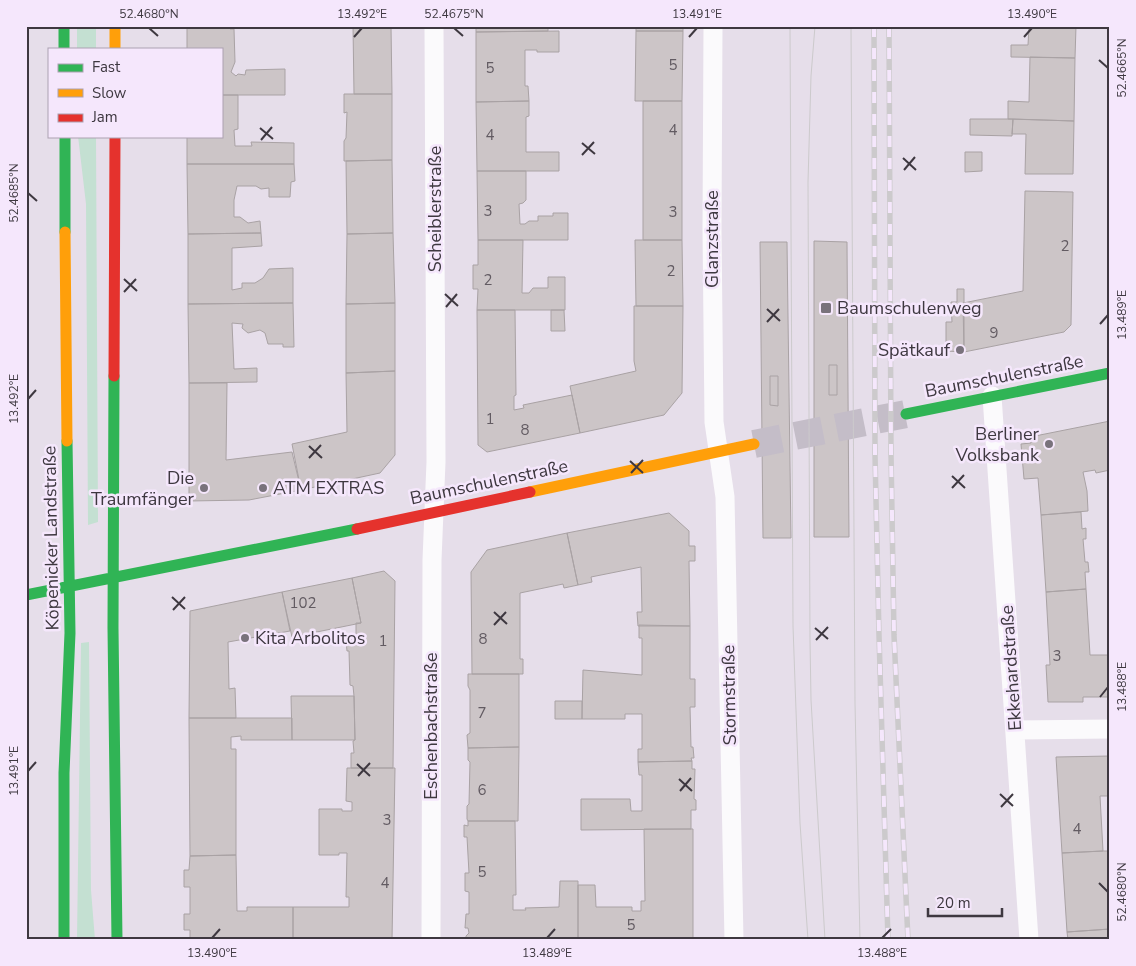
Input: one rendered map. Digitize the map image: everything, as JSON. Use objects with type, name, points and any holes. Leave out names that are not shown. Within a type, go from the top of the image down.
[{"type":"main road","points":[[64,26],[64,48]]},
{"type":"main road","points":[[114,26],[115,48]]},
{"type":"main road","name":"Köpenicker Landstraße","points":[[64,940],[64,773],[70,633],[65,138]]},
{"type":"main road","points":[[115,138],[113,628],[118,940]]},
{"type":"main road","name":"Baumschulenstraße","points":[[906,414],[1110,373]]},
{"type":"main road","name":"Baumschulenstraße","points":[[26,595],[434,512],[754,444]]},
{"type":"street","name":"Scheiblerstraße","points":[[434,26],[436,462],[434,512]]},
{"type":"street","name":"Glanzstraße","points":[[713,26],[713,382],[714,422],[719,451]]},
{"type":"street","name":"Ekkehardstraße","points":[[992,396],[1029,940]]},
{"type":"street","name":"Stormstraße","points":[[719,451],[725,492],[734,940]]},
{"type":"street","name":"Eschenbachstraße","points":[[431,940],[432,569],[434,512]]},
{"type":"street","points":[[1014,730],[1110,729]]},
{"type":"green space","points":[[77,26],[96,26],[96,48],[77,48]]},
{"type":"green space","points":[[78,138],[96,138],[98,522],[88,525],[86,204]]},
{"type":"green space","points":[[89,642],[91,890],[95,940],[77,940],[81,643]]},
{"type":"building","points":[[187,26],[230,26],[230,29],[234,29],[235,62],[231,72],[236,76],[238,74],[245,75],[246,70],[285,69],[285,95],[222,95],[222,48],[187,48]]},
{"type":"building","points":[[353,26],[391,26],[392,94],[354,94]]},
{"type":"building","points":[[476,26],[548,26],[548,31],[476,32]]},
{"type":"building","points":[[636,26],[683,26],[683,31],[636,31]]},
{"type":"building","points":[[1029,26],[1076,26],[1075,58],[1011,57],[1011,45],[1028,45]]},
{"type":"building","points":[[559,31],[559,52],[525,50],[525,86],[528,86],[529,101],[476,102],[476,32]]},
{"type":"building","points":[[636,31],[683,31],[682,101],[635,101]]},
{"type":"building","points":[[1030,57],[1075,58],[1074,121],[1008,119],[1008,101],[1029,102]]},
{"type":"building","points":[[344,94],[392,94],[392,160],[344,161],[347,112],[344,113]]},
{"type":"building","points":[[222,95],[238,95],[238,129],[234,130],[235,146],[252,146],[251,142],[294,143],[294,164],[187,164],[187,138],[222,138]]},
{"type":"building","points":[[529,101],[529,116],[526,117],[526,152],[559,152],[559,171],[477,171],[476,102]]},
{"type":"building","points":[[643,101],[682,101],[682,240],[643,240]]},
{"type":"building","points":[[970,119],[1013,119],[1012,136],[970,135]]},
{"type":"building","points":[[1013,119],[1074,121],[1073,174],[1025,174],[1026,134],[1012,134]]},
{"type":"building","points":[[965,152],[982,152],[982,171],[965,172]]},
{"type":"building","points":[[392,160],[393,233],[347,234],[346,161]]},
{"type":"building","points":[[187,164],[294,164],[295,181],[291,182],[290,197],[269,197],[269,188],[237,186],[234,200],[234,217],[240,217],[248,223],[260,221],[261,233],[188,234]]},
{"type":"building","points":[[477,171],[526,171],[526,200],[519,204],[520,224],[538,221],[538,216],[568,213],[568,240],[478,240]]},
{"type":"building","points":[[1025,191],[1073,192],[1071,325],[1064,332],[964,352],[963,303],[1023,291]]},
{"type":"building","points":[[261,233],[262,246],[232,248],[232,290],[242,288],[242,283],[255,283],[263,278],[269,269],[293,268],[293,303],[188,304],[188,234]]},
{"type":"building","points":[[393,233],[395,303],[346,304],[347,234]]},
{"type":"building","points":[[478,240],[523,240],[522,293],[529,293],[533,288],[548,288],[548,277],[565,277],[565,310],[477,310],[478,289],[473,289],[473,265],[478,265]]},
{"type":"building","points":[[635,240],[682,240],[683,306],[636,306]]},
{"type":"building","points":[[814,241],[847,242],[849,537],[814,537]]},
{"type":"building","points":[[760,242],[787,242],[791,538],[763,538]]},
{"type":"building","points":[[957,289],[964,289],[964,352],[946,351],[946,322],[952,322],[951,302],[957,302]]},
{"type":"building","points":[[293,303],[294,347],[283,347],[283,344],[268,344],[265,333],[260,330],[248,333],[242,328],[243,324],[232,323],[234,369],[257,368],[257,382],[189,383],[188,304]]},
{"type":"building","points":[[395,303],[395,371],[346,373],[346,304]]},
{"type":"building","points":[[634,306],[683,306],[682,393],[664,415],[580,433],[570,386],[636,371],[634,361]]},
{"type":"building","points":[[477,310],[515,310],[516,395],[514,396],[514,410],[524,408],[523,405],[572,395],[580,433],[487,452],[478,445]]},
{"type":"building","points":[[551,310],[564,310],[565,331],[551,331]]},
{"type":"building","points":[[829,365],[837,365],[837,395],[829,395]]},
{"type":"building","points":[[395,371],[395,455],[380,473],[301,490],[292,444],[347,432],[346,373]]},
{"type":"building","points":[[770,376],[778,376],[778,406],[770,405]]},
{"type":"building","points":[[189,383],[227,383],[226,460],[292,452],[301,490],[249,500],[189,501]]},
{"type":"building","points":[[1110,421],[1110,470],[1096,473],[1095,470],[1083,472],[1087,491],[1088,511],[1041,515],[1038,478],[1024,479],[1021,444],[1031,443],[1030,438],[1035,436]]},
{"type":"building","points":[[1081,512],[1082,529],[1086,528],[1086,539],[1083,539],[1085,562],[1088,562],[1089,572],[1085,572],[1086,589],[1046,592],[1041,515]]},
{"type":"building","points":[[669,513],[689,531],[689,546],[695,546],[695,561],[689,561],[690,626],[638,626],[637,612],[642,612],[641,567],[591,577],[592,582],[578,585],[567,533]]},
{"type":"building","points":[[567,533],[578,585],[564,588],[563,584],[520,593],[520,659],[523,659],[523,674],[472,674],[471,572],[487,550]]},
{"type":"building","points":[[384,571],[395,581],[393,768],[351,768],[351,753],[354,753],[353,741],[355,740],[354,696],[353,686],[350,685],[349,651],[347,651],[346,640],[356,639],[356,623],[361,623],[352,578]]},
{"type":"building","points":[[352,578],[361,623],[292,637],[282,592]]},
{"type":"building","points":[[1086,589],[1090,655],[1110,655],[1110,697],[1083,697],[1083,702],[1048,702],[1046,665],[1050,665],[1046,592]]},
{"type":"building","points":[[282,592],[290,631],[228,642],[229,689],[235,688],[236,718],[189,718],[190,611]]},
{"type":"building","points":[[639,625],[690,626],[690,679],[695,679],[695,707],[690,707],[691,747],[693,747],[694,758],[691,758],[692,761],[638,762],[638,749],[642,749],[642,714],[625,714],[625,719],[582,719],[583,670],[642,675],[642,638],[639,638]]},
{"type":"building","points":[[468,674],[519,674],[519,747],[468,748],[470,690]]},
{"type":"building","points":[[291,696],[354,696],[355,740],[292,740]]},
{"type":"building","points":[[555,701],[582,701],[582,719],[555,719]]},
{"type":"building","points":[[189,718],[292,718],[292,740],[241,740],[241,736],[231,737],[231,749],[236,749],[236,855],[190,856]]},
{"type":"building","points":[[519,747],[518,821],[468,821],[467,806],[469,804],[470,762],[468,760],[468,748]]},
{"type":"building","points":[[1110,756],[1110,796],[1100,796],[1103,851],[1062,853],[1056,757]]},
{"type":"building","points":[[692,761],[692,769],[695,769],[694,799],[696,800],[696,810],[691,810],[691,829],[581,830],[581,799],[630,799],[631,811],[642,811],[642,775],[639,775],[638,762]]},
{"type":"building","points":[[347,768],[395,768],[392,940],[293,940],[293,907],[349,907],[349,897],[346,897],[347,853],[319,855],[319,809],[352,811],[352,802],[346,801]]},
{"type":"building","points":[[468,821],[515,821],[516,895],[513,895],[513,910],[559,907],[560,881],[578,881],[578,940],[466,940],[466,936],[469,933],[468,928],[465,928],[466,914],[469,914],[469,892],[465,891],[465,873],[469,873],[467,837],[464,837],[464,825],[468,826]]},
{"type":"building","points":[[644,829],[693,829],[693,940],[578,940],[578,885],[595,885],[596,907],[632,907],[632,911],[641,911],[641,901],[645,901]]},
{"type":"building","points":[[1110,851],[1110,929],[1067,932],[1062,853]]},
{"type":"building","points":[[236,855],[237,911],[247,911],[247,907],[293,907],[293,940],[190,940],[190,930],[184,930],[184,914],[190,914],[190,887],[184,887],[184,870],[189,870],[190,856]]},
{"type":"building","points":[[1110,929],[1110,940],[1068,940],[1067,932]]},
{"type":"tunnel","points":[[754,444],[906,414]]},
{"type":"tram line","points":[[790,26],[793,626],[800,823],[808,940]]},
{"type":"tram line","points":[[815,26],[811,76],[808,182],[810,640],[811,700],[825,940]]},
{"type":"tram line","points":[[851,26],[855,703],[860,940]]},
{"type":"railway","points":[[874,26],[875,455],[888,940]]},
{"type":"railway","points":[[889,26],[891,453],[894,635],[908,940]]},
{"type":"traffic: fast","points":[[64,26],[64,48]]},
{"type":"traffic: fast","points":[[65,138],[65,232]]},
{"type":"traffic: fast","points":[[906,414],[1110,373]]},
{"type":"traffic: fast","points":[[114,376],[113,628],[117,940]]},
{"type":"traffic: fast","points":[[64,940],[64,773],[70,633],[67,441]]},
{"type":"traffic: fast","points":[[26,595],[357,529]]},
{"type":"traffic: slow","points":[[115,26],[115,48]]},
{"type":"traffic: slow","points":[[65,232],[67,441]]},
{"type":"traffic: slow","points":[[530,492],[754,444]]},
{"type":"traffic: jam","points":[[114,376],[115,138]]},
{"type":"traffic: jam","points":[[357,529],[530,492]]},
{"type":"place","name":"Baumschulenweg","points":[[826,308]]},
{"type":"place","name":"Spätkauf","points":[[960,350]]},
{"type":"place","name":"Berliner Volksbank","points":[[1049,444]]},
{"type":"place","name":"Die Traumfänger","points":[[204,488]]},
{"type":"place","name":"ATM EXTRAS","points":[[263,488]]},
{"type":"place","name":"Kita Arbolitos","points":[[245,638]]}]
